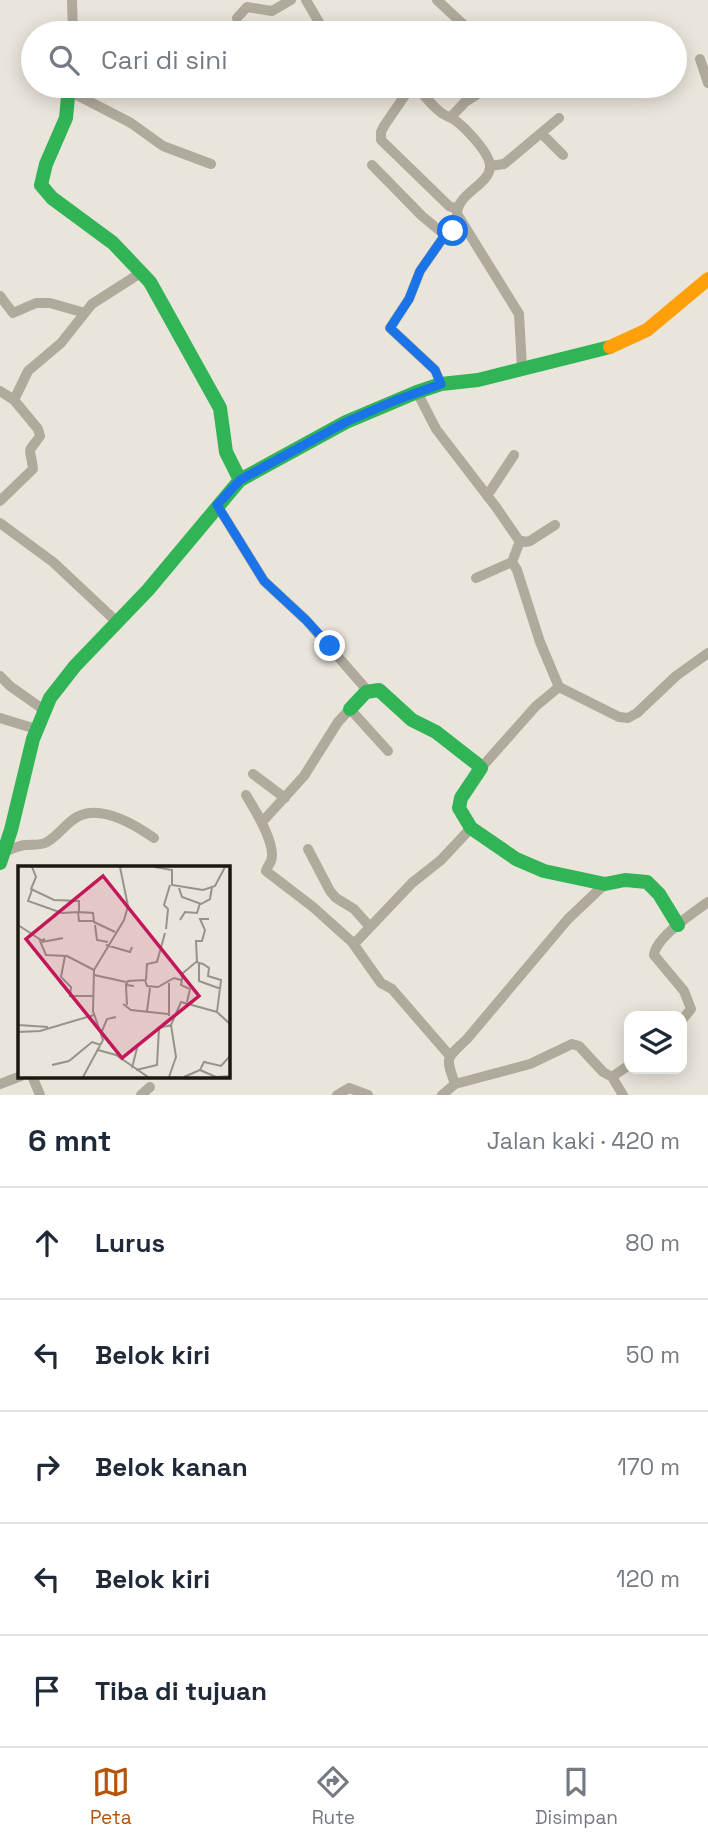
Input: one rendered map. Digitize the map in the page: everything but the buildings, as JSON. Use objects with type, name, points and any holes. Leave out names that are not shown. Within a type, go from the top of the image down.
[{"type":"street","points":[[72,0],[73,21]]},
{"type":"street","points":[[237,18],[247,6],[272,11],[291,0]]},
{"type":"street","points":[[306,0],[318,21]]},
{"type":"street","points":[[437,0],[460,21]]},
{"type":"street","points":[[700,59],[708,83]]},
{"type":"street","points":[[68,98],[66,118],[46,164],[41,185],[52,198],[113,243],[150,282],[215,396],[223,422],[226,452],[240,480]]},
{"type":"street","points":[[86,98],[163,146],[211,164]]},
{"type":"street","points":[[407,98],[384,126],[381,140],[457,212],[519,314],[529,366]]},
{"type":"street","points":[[425,98],[437,110],[451,117],[485,152],[490,166],[487,176],[469,193],[457,212],[456,226],[445,235],[420,271],[409,299],[390,328],[435,370],[441,384]]},
{"type":"street","points":[[451,117],[471,98]]},
{"type":"street","points":[[490,166],[504,164],[559,118]]},
{"type":"street","points":[[541,133],[563,155]]},
{"type":"street","points":[[372,165],[422,216],[445,235]]},
{"type":"street","points":[[14,400],[28,371],[51,354],[100,298],[142,272]]},
{"type":"street","points":[[2,858],[5,836],[44,710],[63,680],[148,590],[240,480],[346,422],[417,392],[441,384],[478,380],[602,350],[628,339],[647,330],[708,279]]},
{"type":"street","points":[[0,296],[13,313],[36,303],[50,303],[85,313]]},
{"type":"street","points":[[0,391],[14,400],[38,429],[40,436],[29,450],[33,469],[0,501]]},
{"type":"street","points":[[417,392],[436,429],[520,541]]},
{"type":"street","points":[[487,496],[514,455]]},
{"type":"street","points":[[217,505],[264,581],[306,620],[368,690]]},
{"type":"street","points":[[0,523],[53,562],[117,622]]},
{"type":"street","points":[[520,541],[530,541],[555,525]]},
{"type":"street","points":[[476,578],[512,562],[520,541]]},
{"type":"street","points":[[512,562],[559,687],[619,717],[628,718],[637,713],[676,676],[708,653]]},
{"type":"street","points":[[2,682],[44,710]]},
{"type":"street","points":[[559,687],[536,706],[481,768],[461,798],[459,808],[471,828],[516,859],[544,871],[605,884],[625,880],[647,882],[659,894],[678,925]]},
{"type":"street","points":[[263,821],[304,776],[338,722],[372,688],[379,690],[412,720],[436,732],[481,768]]},
{"type":"street","points":[[350,709],[388,751]]},
{"type":"street","points":[[0,718],[36,729]]},
{"type":"street","points":[[253,774],[285,798]]},
{"type":"street","points":[[246,795],[263,821],[272,858],[266,871],[313,907],[354,944],[381,983],[392,989],[450,1056]]},
{"type":"street","points":[[2,858],[22,845],[37,845],[49,841],[76,817],[90,812],[136,826],[154,838]]},
{"type":"street","points":[[354,944],[412,883],[447,854],[471,828]]},
{"type":"street","points":[[308,849],[330,891],[354,909],[370,927]]},
{"type":"street","points":[[455,1084],[448,1063],[450,1056],[568,919],[605,884]]},
{"type":"street","points":[[687,1016],[691,1009],[684,991],[654,956],[654,950],[678,925],[708,902]]},
{"type":"street","points":[[442,1095],[455,1084],[530,1065],[572,1044],[579,1046],[603,1072],[612,1077],[623,1095]]},
{"type":"street","points":[[612,1077],[624,1069]]},
{"type":"street","points":[[0,1084],[18,1077]]},
{"type":"street","points":[[33,1078],[40,1095]]},
{"type":"street","points":[[141,1095],[150,1087]]},
{"type":"street","points":[[337,1095],[349,1088],[368,1095]]},
{"type":"traffic: fast","points":[[68,98],[66,118],[46,164],[41,185],[52,198],[113,243],[150,282],[220,408],[226,452],[240,480]]},
{"type":"traffic: fast","points":[[0,863],[11,830],[33,739],[50,698],[75,666],[148,590],[240,480],[346,422],[417,392],[441,384],[478,380],[610,347]]},
{"type":"traffic: fast","points":[[350,709],[366,692],[379,690],[412,720],[436,732],[477,764],[481,768],[461,798],[459,808],[471,828],[516,859],[544,871],[605,884],[625,880],[647,882],[659,894],[678,925]]},
{"type":"traffic: slow","points":[[610,347],[647,330],[708,279]]},
{"type":"route","points":[[330,646],[264,581],[217,505],[240,480],[346,422],[441,384],[435,370],[390,328],[409,299],[420,271],[445,235],[453,231]]}]
